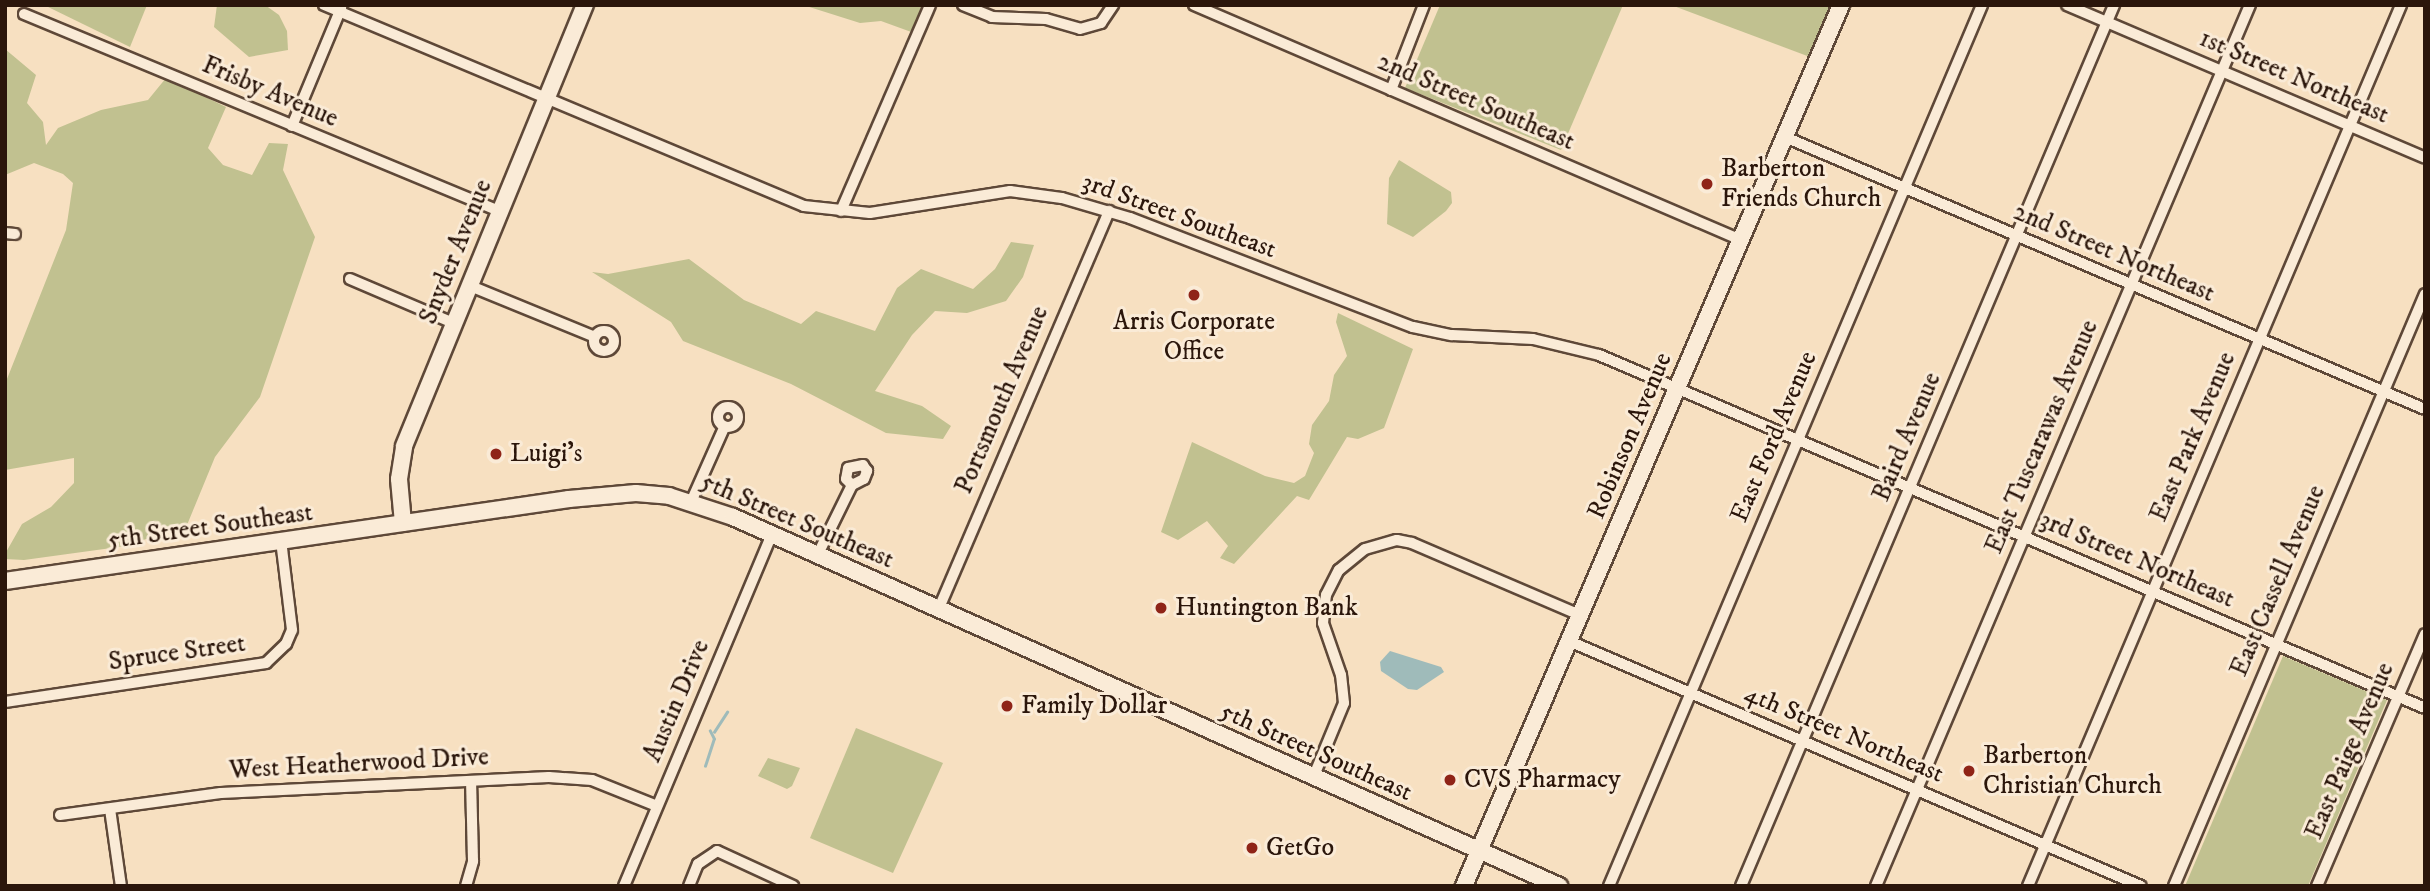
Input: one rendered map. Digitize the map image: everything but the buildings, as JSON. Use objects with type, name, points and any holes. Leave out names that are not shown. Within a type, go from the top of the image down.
[{"type":"main road","name":"Snyder Avenue","points":[[403,523],[399,478],[404,446],[584,5]]},
{"type":"main road","name":"Robinson Avenue","points":[[1464,886],[1842,5]]},
{"type":"main road","name":"5th Street Southeast","points":[[5,581],[619,494],[691,502],[818,554],[1559,886]]},
{"type":"street","name":"3rd Street Southeast","points":[[324,5],[340,9],[773,195],[841,211],[892,211],[1010,191],[1109,211],[1413,327],[1452,335],[1562,344],[1676,389]]},
{"type":"street","points":[[841,211],[930,5]]},
{"type":"street","points":[[963,5],[992,17],[1046,19],[1080,29],[1101,23],[1113,5]]},
{"type":"street","name":"2nd Street Southeast","points":[[1194,5],[1741,240]]},
{"type":"street","points":[[1391,90],[1424,5]]},
{"type":"street","name":"East Ford Avenue","points":[[1609,886],[1982,5]]},
{"type":"street","name":"1st Street Northeast","points":[[2067,5],[2425,158]]},
{"type":"street","name":"Baird Avenue","points":[[1741,886],[2114,5]]},
{"type":"street","name":"East Tuscarawas Avenue","points":[[1876,886],[2250,5]]},
{"type":"street","name":"East Park Avenue","points":[[2028,886],[2401,5]]},
{"type":"street","points":[[292,125],[340,9]]},
{"type":"street","name":"Frisby Avenue","points":[[24,14],[499,211]]},
{"type":"street","name":"2nd Street Northeast","points":[[1785,137],[2425,409]]},
{"type":"street","name":"Portsmouth Avenue","points":[[939,608],[1109,211]]},
{"type":"street","points":[[350,279],[453,323]]},
{"type":"street","points":[[468,285],[595,337]]},
{"type":"street","name":"East Cassell Avenue","points":[[2174,886],[2425,294]]},
{"type":"street","name":"3rd Street Northeast","points":[[1676,389],[2425,708]]},
{"type":"street","points":[[691,502],[724,428]]},
{"type":"street","points":[[818,554],[852,485]]},
{"type":"street","name":"Austin Drive","points":[[627,885],[657,806],[772,534]]},
{"type":"street","points":[[1313,778],[1344,704],[1341,675],[1323,624],[1326,594],[1339,570],[1365,549],[1397,540],[1412,543],[1580,615]]},
{"type":"street","name":"Spruce Street","points":[[5,702],[266,663],[286,644],[292,630],[281,541]]},
{"type":"street","name":"East Paige Avenue","points":[[2317,886],[2425,634]]},
{"type":"street","name":"4th Street Northeast","points":[[1569,641],[2141,886]]},
{"type":"street","name":"West Heatherwood Drive","points":[[60,815],[221,793],[471,780],[580,778],[657,806]]},
{"type":"street","points":[[466,886],[473,861],[471,780]]},
{"type":"street","points":[[110,809],[121,886]]},
{"type":"street","points":[[689,886],[698,864],[717,852],[793,886]]},
{"type":"green space","points":[[44,5],[147,5],[130,47]]},
{"type":"green space","points":[[217,5],[265,5],[279,15],[287,31],[288,50],[249,57],[214,27]]},
{"type":"green space","points":[[803,5],[924,5],[914,33],[881,21],[860,23]]},
{"type":"green space","points":[[1440,5],[1623,5],[1561,150],[1405,88]]},
{"type":"green space","points":[[1671,5],[1841,5],[1818,60]]},
{"type":"green space","points":[[5,49],[36,75],[27,103],[43,122],[46,145],[58,128],[101,110],[148,100],[166,78],[226,107],[208,148],[223,165],[252,175],[269,143],[288,144],[283,170],[315,237],[260,397],[215,457],[187,525],[126,546],[24,560],[5,559],[5,554],[22,524],[51,507],[74,483],[74,458],[5,470],[5,384],[66,230],[73,183],[63,174],[34,163],[5,175]]},
{"type":"green space","points":[[1399,160],[1451,192],[1452,203],[1446,211],[1413,237],[1387,224],[1389,178]]},
{"type":"green space","points":[[1011,242],[1034,245],[1023,277],[1006,301],[967,313],[935,311],[912,335],[875,391],[922,406],[951,426],[943,439],[886,433],[791,384],[683,341],[671,322],[592,272],[608,274],[689,259],[744,300],[801,324],[816,311],[875,331],[897,288],[921,269],[973,289],[995,269]]},
{"type":"green space","points":[[1338,313],[1413,349],[1384,428],[1358,439],[1347,437],[1309,500],[1297,496],[1234,564],[1220,558],[1228,546],[1207,521],[1178,540],[1161,532],[1192,442],[1265,476],[1294,483],[1305,476],[1314,453],[1309,444],[1312,425],[1329,401],[1334,375],[1347,356],[1336,322]]},
{"type":"green space","points":[[2283,656],[2387,700],[2308,886],[2185,886]]},
{"type":"green space","points":[[856,728],[943,763],[893,873],[810,838]]},
{"type":"green space","points":[[768,758],[800,768],[792,786],[787,789],[758,776]]},
{"type":"water","points":[[1390,651],[1441,667],[1444,672],[1417,690],[1408,689],[1381,671],[1380,662]]},
{"type":"waterway","points":[[714,732],[727,712]]},
{"type":"waterway","points":[[705,766],[714,739],[710,731]]},
{"type":"place","name":"Barberton Friends Church","points":[[1707,184]]},
{"type":"place","name":"Arris Corporate Office","points":[[1194,295]]},
{"type":"place","name":"Luigi's","points":[[496,454]]},
{"type":"place","name":"Huntington Bank","points":[[1161,608]]},
{"type":"place","name":"Family Dollar","points":[[1007,706]]},
{"type":"place","name":"Barberton Christian Church","points":[[1969,771]]},
{"type":"place","name":"CVS Pharmacy","points":[[1450,780]]},
{"type":"place","name":"GetGo","points":[[1252,848]]}]
